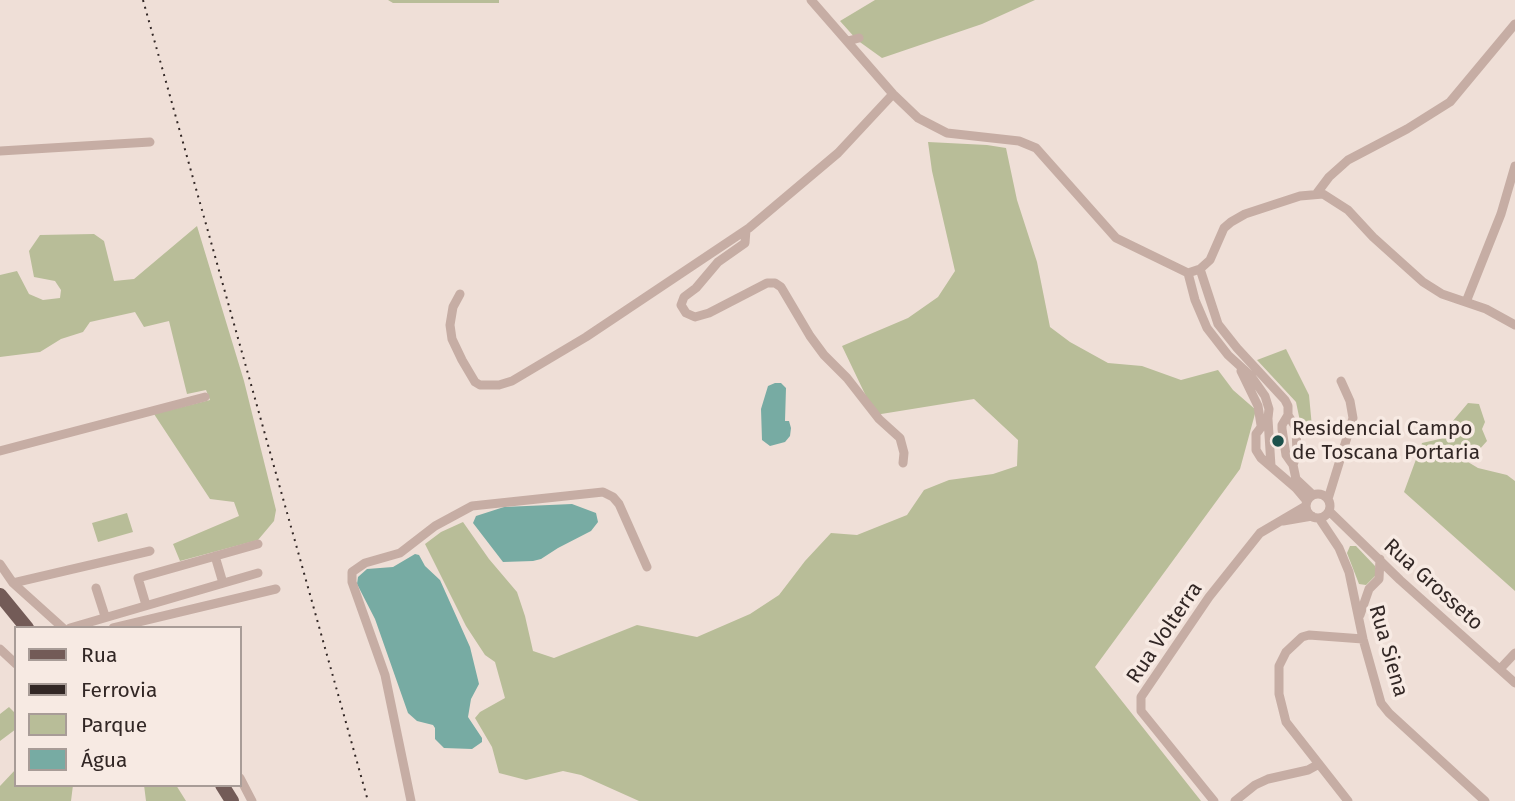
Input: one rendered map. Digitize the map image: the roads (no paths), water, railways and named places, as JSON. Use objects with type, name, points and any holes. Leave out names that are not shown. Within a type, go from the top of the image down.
[{"type":"main road","points":[[0,595],[25,626]]},
{"type":"street","points":[[811,0],[893,94],[918,118],[947,133],[1024,142],[1036,148],[1116,238],[1188,273],[1200,269],[1210,260],[1224,228],[1231,222],[1245,214],[1289,199],[1324,194],[1348,210],[1373,237],[1423,282],[1442,293],[1486,309],[1515,325]]},
{"type":"street","points":[[1317,193],[1329,177],[1348,160],[1407,130],[1450,102],[1515,24]]},
{"type":"street","points":[[848,41],[859,38]]},
{"type":"street","points":[[460,294],[451,316],[452,340],[475,382],[487,387],[512,381],[586,337],[746,230],[838,153],[893,94]]},
{"type":"street","points":[[0,151],[150,142]]},
{"type":"street","points":[[1466,302],[1502,214],[1515,166]]},
{"type":"street","points":[[746,230],[745,243],[718,262],[696,288],[684,297],[681,305],[685,313],[695,317],[709,313],[766,282],[781,287],[810,337],[824,355],[848,378],[879,419],[900,438],[904,453],[903,463]]},
{"type":"street","points":[[1200,269],[1218,324],[1279,392],[1288,406],[1288,415],[1295,424],[1297,440],[1293,466],[1296,478],[1315,499]]},
{"type":"street","points":[[1188,273],[1195,300],[1207,328],[1228,355],[1251,376],[1267,403],[1266,421],[1271,466]]},
{"type":"street","points":[[1207,328],[1218,324]]},
{"type":"street","points":[[1228,355],[1237,348]]},
{"type":"street","points":[[1315,499],[1334,475],[1353,418],[1350,401],[1341,381]]},
{"type":"street","points":[[0,451],[205,397]]},
{"type":"street","points":[[1275,523],[1316,517],[1329,511],[1261,458],[1256,450],[1255,438],[1266,421],[1288,415]]},
{"type":"street","points":[[411,801],[386,674],[352,582],[352,572],[365,563],[400,553],[435,526],[472,506],[604,492],[613,497],[619,505],[647,567]]},
{"type":"street","name":"Rua Siena","points":[[1315,499],[1316,517],[1339,548],[1352,584],[1378,695],[1389,713],[1485,801]]},
{"type":"street","name":"Rua Volterra","points":[[1214,801],[1142,711],[1141,697],[1209,597],[1260,533],[1315,499]]},
{"type":"street","name":"Rua Grosseto","points":[[1329,511],[1400,580],[1515,683]]},
{"type":"street","points":[[1339,548],[1355,537]]},
{"type":"street","points":[[146,604],[138,578],[258,544]]},
{"type":"street","points":[[13,583],[150,551]]},
{"type":"street","points":[[215,556],[223,583]]},
{"type":"street","points":[[1379,579],[1380,559]]},
{"type":"street","points":[[0,564],[13,583],[61,626]]},
{"type":"street","points":[[75,626],[258,573]]},
{"type":"street","points":[[1359,615],[1369,589],[1379,579],[1387,576],[1400,580]]},
{"type":"street","points":[[1352,584],[1363,590],[1369,589]]},
{"type":"street","points":[[96,587],[105,616]]},
{"type":"street","points":[[121,626],[276,589]]},
{"type":"street","points":[[1348,801],[1290,728],[1282,711],[1279,694],[1281,659],[1302,637],[1309,635],[1363,639]]},
{"type":"street","points":[[0,649],[14,662]]},
{"type":"street","points":[[1500,670],[1515,653]]},
{"type":"street","points":[[1235,801],[1255,785],[1268,779],[1308,770],[1319,764]]},
{"type":"street","points":[[242,782],[252,801]]},
{"type":"water","points":[[781,383],[786,388],[785,421],[789,421],[791,428],[790,436],[785,442],[770,446],[762,440],[761,409],[768,386]]},
{"type":"water","points":[[572,504],[596,513],[598,522],[591,531],[533,561],[503,562],[473,523],[476,516],[504,507]]},
{"type":"water","points":[[415,554],[419,555],[425,566],[440,580],[470,647],[479,684],[471,699],[468,717],[482,738],[482,742],[472,749],[444,748],[435,739],[433,725],[417,721],[408,713],[375,619],[357,584],[358,577],[367,569],[393,567]]},
{"type":"railway","points":[[143,0],[368,801]]},
{"type":"place","name":"Residencial Campo de Toscana Portaria","points":[[1278,441]]}]
